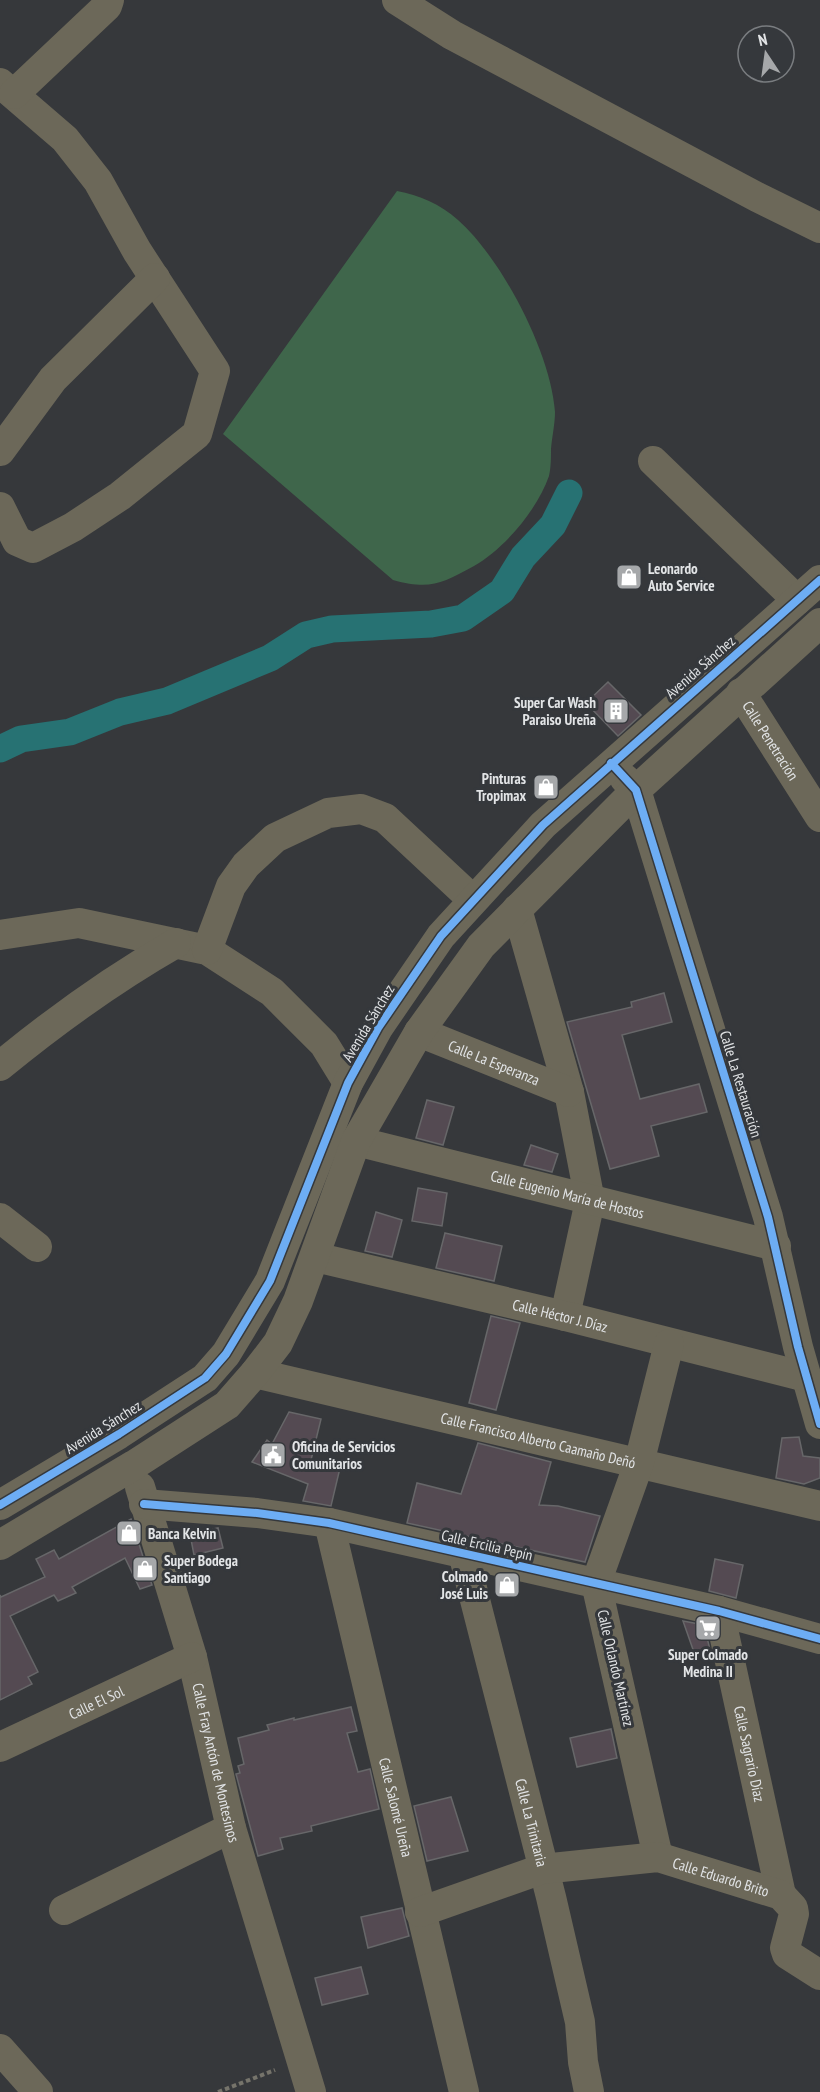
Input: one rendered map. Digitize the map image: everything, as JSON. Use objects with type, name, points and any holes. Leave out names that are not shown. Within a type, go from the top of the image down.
[{"type":"street","points":[[0,507],[17,541],[33,548],[74,527],[120,496],[197,434],[215,371],[116,215],[98,181],[65,139],[7,88],[107,6],[109,0]]},
{"type":"street","points":[[397,0],[452,35],[757,197],[820,228]]},
{"type":"street","points":[[0,451],[53,379],[155,278]]},
{"type":"street","points":[[653,461],[797,600]]},
{"type":"street","name":"Avenida Sánchez","points":[[0,1505],[119,1434],[205,1378],[226,1354],[252,1315],[270,1281],[348,1083],[378,1028],[415,971],[473,900],[543,825],[820,580]]},
{"type":"street","points":[[0,1545],[134,1465],[227,1405],[278,1343],[315,1257],[356,1141],[419,1032],[481,946],[636,790],[820,623]]},
{"type":"street","name":"Calle Penetración","points":[[741,693],[820,817]]},
{"type":"street","name":"Calle La Restauración","points":[[611,763],[636,790],[776,1246],[809,1340],[806,1377],[820,1424]]},
{"type":"street","points":[[207,950],[231,886],[246,865],[276,838],[328,813],[361,809],[385,818],[473,900]]},
{"type":"street","points":[[517,909],[569,1092],[591,1201],[565,1316]]},
{"type":"street","points":[[0,935],[79,923],[207,950],[272,992],[324,1044],[348,1083]]},
{"type":"street","points":[[0,1066],[50,1024],[112,981],[176,943]]},
{"type":"street","name":"Calle La Esperanza","points":[[419,1032],[569,1092]]},
{"type":"street","name":"Calle Eugenio María de Hostos","points":[[356,1141],[776,1246]]},
{"type":"street","points":[[0,1218],[37,1247]]},
{"type":"street","name":"Calle Héctor J. Díaz","points":[[315,1257],[565,1316],[806,1377]]},
{"type":"street","points":[[597,1583],[639,1463],[669,1344]]},
{"type":"street","name":"Calle Francisco Alberto Caamaño Deñó","points":[[255,1373],[820,1506]]},
{"type":"street","name":"Calle Fray Antón de Montesinos","points":[[119,1434],[134,1465],[192,1657],[231,1828],[311,2092]]},
{"type":"street","name":"Calle Ercilia Pepín","points":[[144,1503],[258,1513],[329,1523],[719,1611],[820,1639]]},
{"type":"street","name":"Calle Salomé Ureña","points":[[329,1523],[464,2092]]},
{"type":"street","name":"Calle La Trinitaria","points":[[463,1553],[580,2022],[583,2062],[589,2092]]},
{"type":"street","name":"Calle Orlando Martínez","points":[[597,1583],[658,1857]]},
{"type":"street","name":"Calle Sagrario Díaz","points":[[719,1611],[781,1895]]},
{"type":"street","name":"Calle El Sol","points":[[0,1746],[192,1657]]},
{"type":"street","points":[[64,1910],[231,1828]]},
{"type":"street","name":"Calle Eduardo Brito","points":[[420,1912],[542,1869],[658,1857],[781,1895],[793,1908],[794,1914],[785,1948],[787,1954],[820,1975]]},
{"type":"street","points":[[0,2049],[39,2092]]},
{"type":"path","points":[[218,2092],[301,2060]]},
{"type":"green space","points":[[397,191],[429,201],[444,209],[475,237],[491,258],[522,308],[534,336],[551,388],[555,412],[549,476],[528,515],[508,539],[486,558],[453,577],[426,585],[393,580],[223,434]]},
{"type":"building","name":"Super Car Wash Paraiso Ureña","points":[[608,682],[641,715],[618,736],[586,703]]},
{"type":"building","points":[[664,993],[672,1022],[622,1035],[640,1099],[699,1084],[707,1112],[651,1126],[659,1156],[610,1169],[567,1022],[632,1007],[631,1002]]},
{"type":"building","points":[[427,1100],[454,1107],[443,1145],[416,1138]]},
{"type":"building","points":[[531,1145],[558,1154],[552,1172],[524,1165]]},
{"type":"building","points":[[418,1188],[447,1193],[442,1226],[412,1221]]},
{"type":"building","points":[[376,1212],[402,1220],[392,1257],[365,1251]]},
{"type":"building","points":[[445,1233],[502,1246],[494,1281],[436,1268]]},
{"type":"building","points":[[491,1316],[520,1323],[496,1410],[469,1403]]},
{"type":"building","points":[[289,1412],[321,1419],[311,1460],[340,1468],[331,1506],[303,1501],[308,1484],[252,1462],[267,1440],[272,1444]]},
{"type":"building","points":[[799,1437],[803,1456],[820,1458],[820,1478],[804,1484],[776,1478],[782,1438]]},
{"type":"building","points":[[478,1443],[551,1462],[539,1505],[558,1506],[600,1516],[585,1562],[407,1523],[417,1483],[461,1494]]},
{"type":"building","points":[[131,1519],[152,1585],[140,1589],[125,1558],[72,1587],[76,1593],[58,1601],[54,1595],[10,1616],[38,1672],[28,1677],[32,1684],[0,1700],[0,1595],[1,1597],[45,1577],[36,1559],[54,1550],[59,1559]]},
{"type":"building","points":[[218,1528],[223,1548],[194,1555],[190,1534]]},
{"type":"building","points":[[715,1559],[743,1565],[736,1598],[709,1591]]},
{"type":"building","points":[[683,1621],[704,1625],[711,1654],[696,1658]]},
{"type":"building","points":[[351,1707],[357,1731],[347,1733],[358,1772],[370,1769],[379,1809],[311,1826],[312,1831],[280,1838],[283,1849],[258,1856],[236,1774],[240,1773],[238,1766],[244,1764],[238,1738],[269,1730],[267,1725]]},
{"type":"building","points":[[611,1729],[617,1758],[577,1767],[570,1738]]},
{"type":"building","points":[[451,1797],[468,1851],[427,1861],[414,1806]]},
{"type":"building","points":[[402,1908],[409,1936],[368,1948],[361,1917]]},
{"type":"building","points":[[361,1967],[368,1994],[322,2005],[315,1978]]},
{"type":"waterway","points":[[0,749],[21,739],[70,732],[120,712],[167,701],[270,658],[306,635],[332,629],[431,624],[463,618],[502,591],[523,557],[553,525],[569,493]]},
{"type":"cycle path","points":[[0,1505],[119,1434],[205,1378],[226,1354],[270,1281],[348,1083],[378,1028],[441,936],[543,825],[820,580]]},
{"type":"cycle path","points":[[611,763],[636,790],[768,1217],[798,1347],[820,1424]]},
{"type":"cycle path","points":[[144,1504],[257,1513],[329,1523],[719,1611],[820,1639]]},
{"type":"place","name":"Leonardo Auto Service","points":[[629,577]]},
{"type":"place","name":"Super Car Wash Paraiso Ureña","points":[[616,711]]},
{"type":"place","name":"Pinturas Tropimax","points":[[546,787]]},
{"type":"place","name":"Oficina de Servicios Comunitarios","points":[[273,1455]]},
{"type":"place","name":"Banca Kelvin","points":[[129,1533]]},
{"type":"place","name":"Super Bodega Santiago","points":[[145,1569]]},
{"type":"place","name":"Colmado José Luis","points":[[507,1585]]},
{"type":"place","name":"Super Colmado Medina II","points":[[708,1628]]}]
